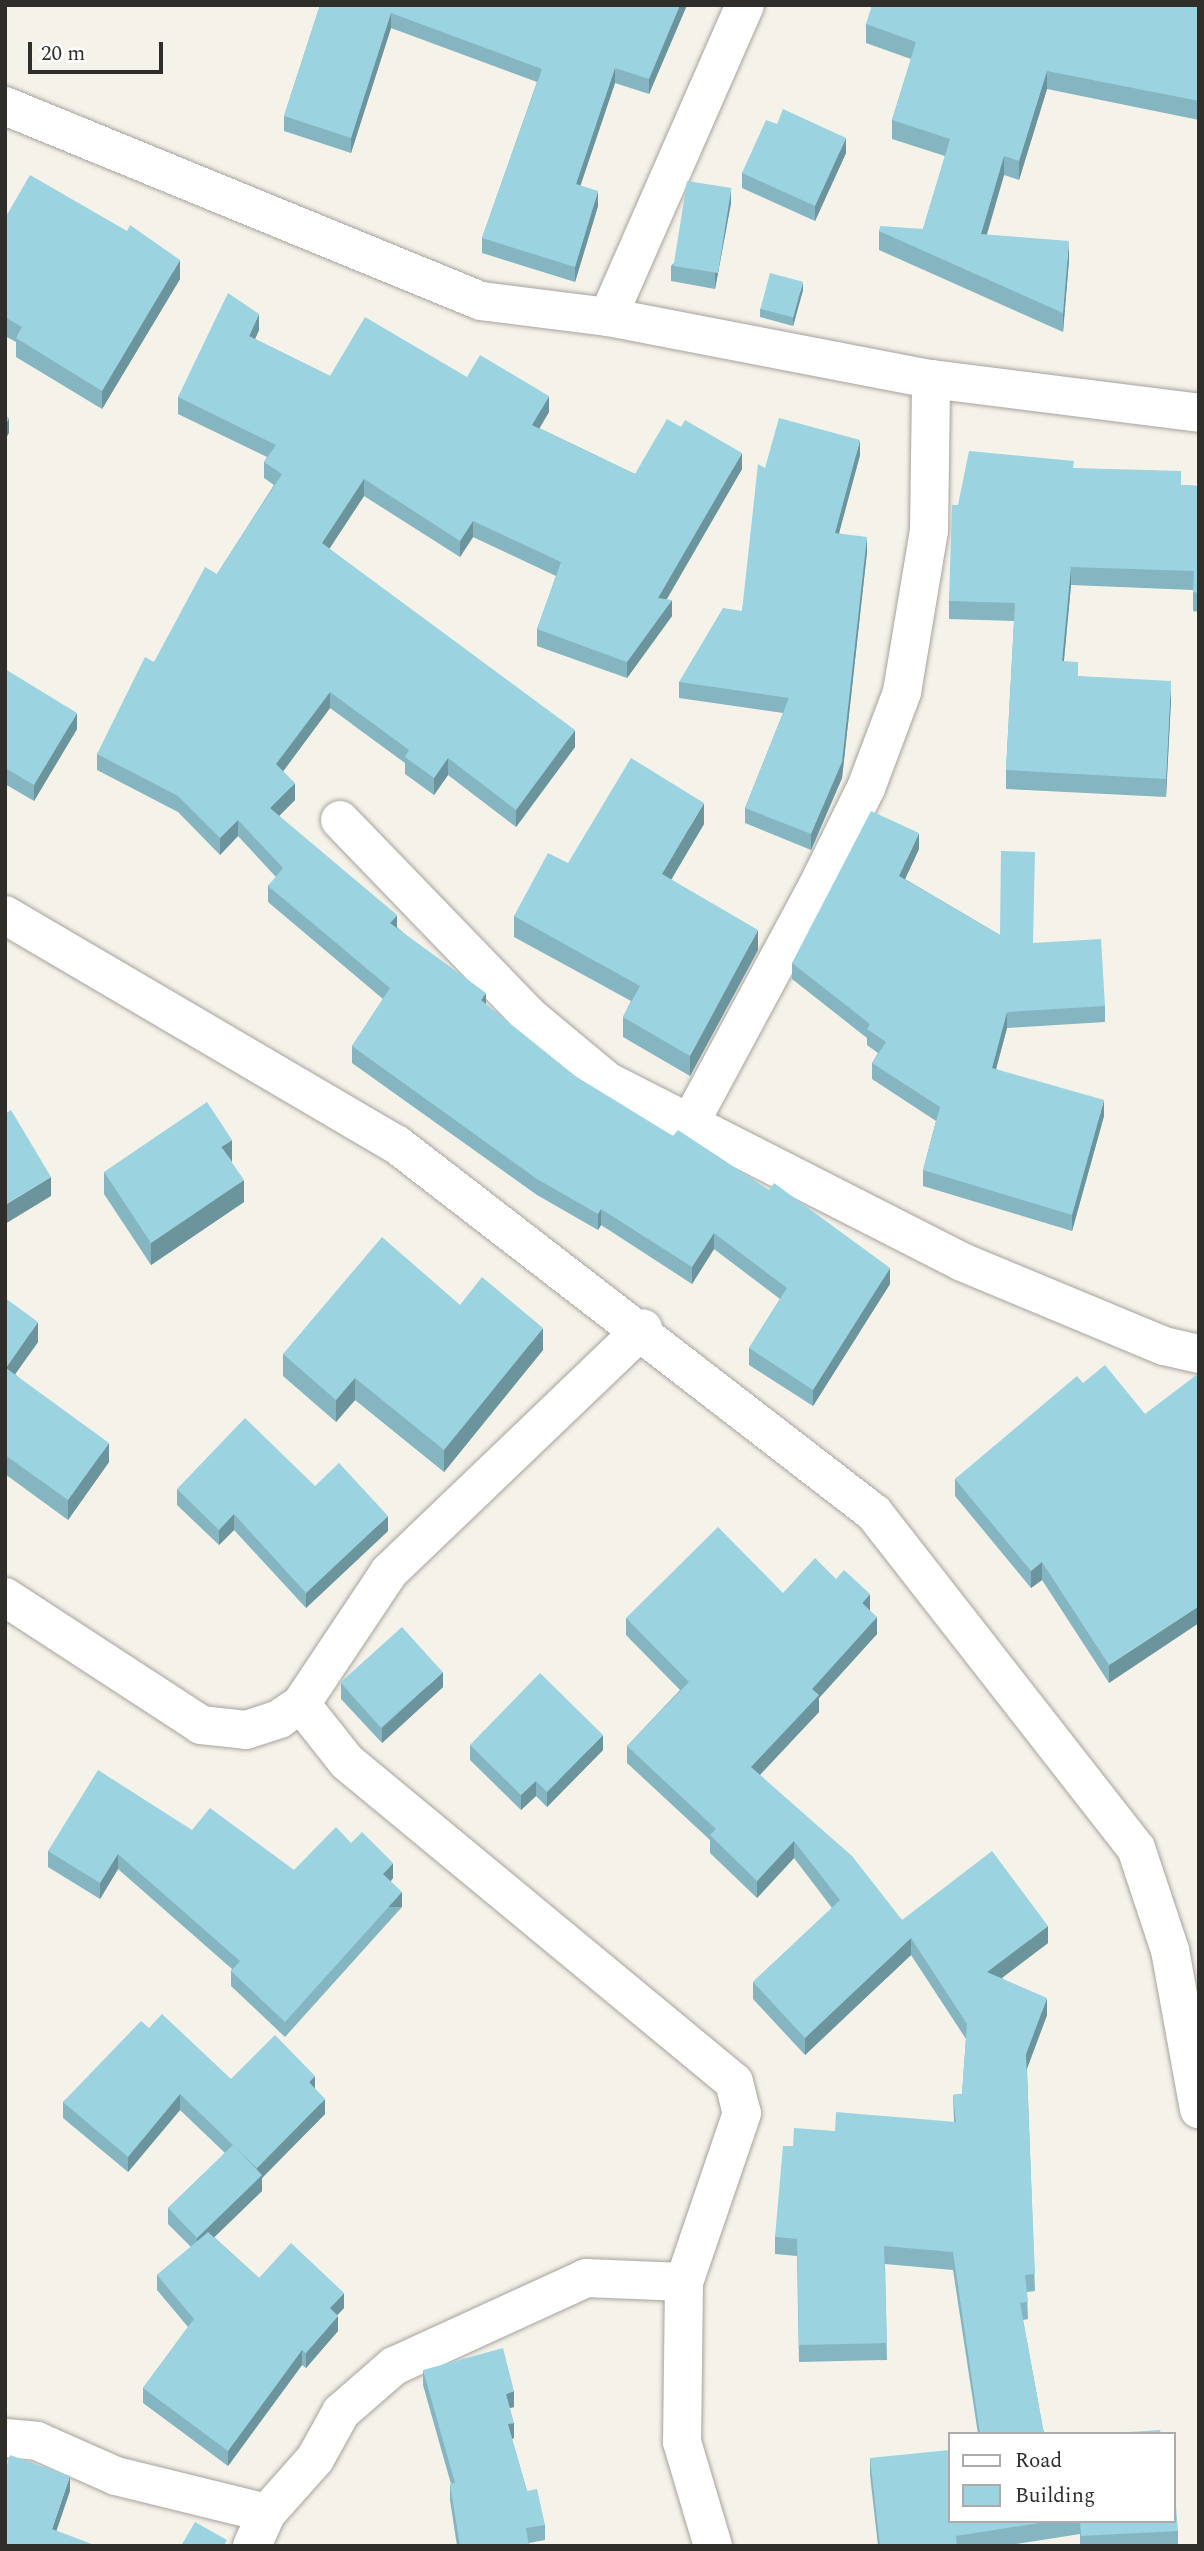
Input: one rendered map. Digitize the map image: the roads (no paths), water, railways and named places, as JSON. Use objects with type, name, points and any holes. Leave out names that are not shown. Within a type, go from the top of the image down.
[{"type":"street","points":[[608,317],[745,5]]},
{"type":"street","points":[[5,106],[481,301],[608,317],[931,379],[1199,413]]},
{"type":"street","points":[[691,1121],[822,878],[902,692],[929,531],[931,379]]},
{"type":"street","points":[[340,820],[530,1016],[607,1081],[691,1121],[962,1262],[1164,1346],[1199,1354]]},
{"type":"street","points":[[5,915],[396,1143],[643,1328],[874,1513],[1136,1847],[1170,1950],[1199,2109]]},
{"type":"street","points":[[5,1597],[201,1726],[246,1730],[301,1704],[389,1572],[643,1328]]},
{"type":"street","points":[[301,1704],[346,1762],[734,2082],[742,2113],[684,2282],[682,2442],[713,2546]]},
{"type":"street","points":[[5,2438],[37,2441],[116,2476],[260,2529],[315,2459],[341,2412],[394,2366],[586,2278],[684,2282]]}]
